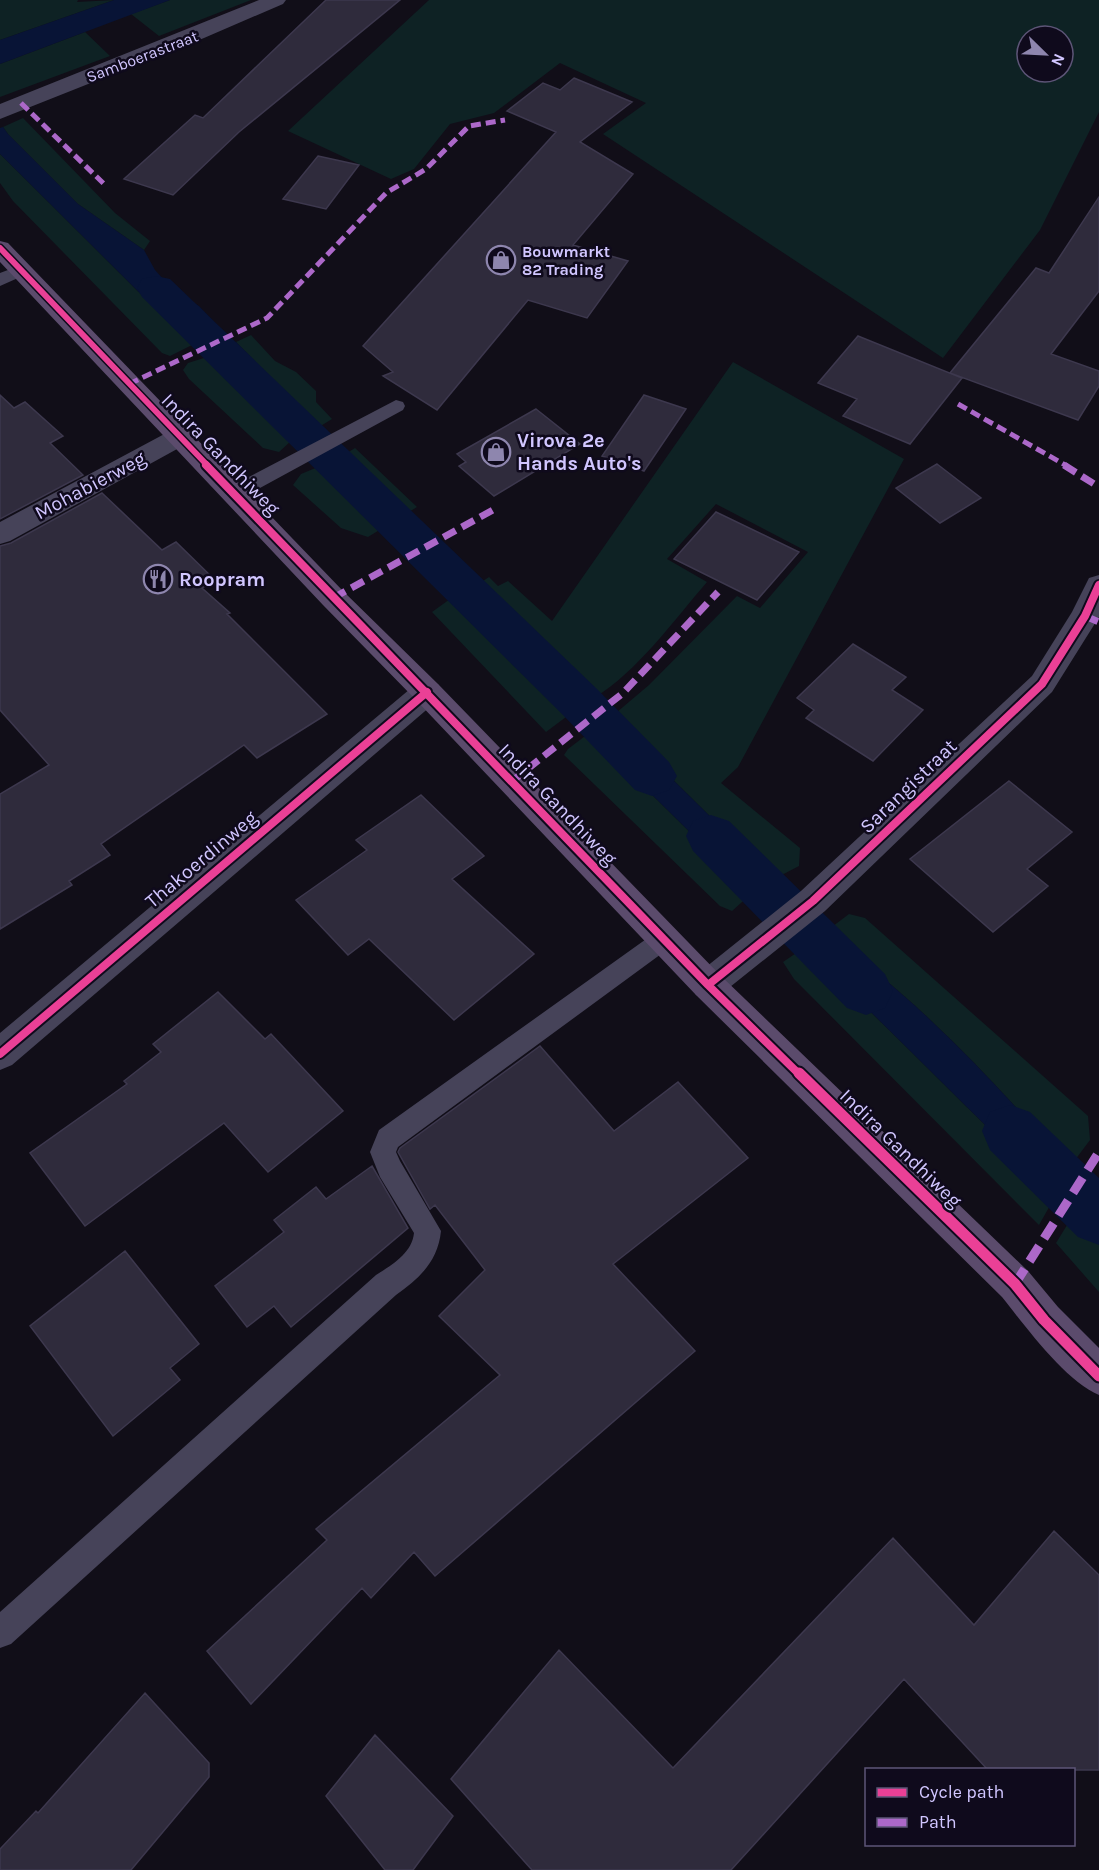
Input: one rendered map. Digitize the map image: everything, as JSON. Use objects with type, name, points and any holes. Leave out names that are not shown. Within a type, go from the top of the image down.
[{"type":"main road","name":"Indira Gandhiweg","points":[[7,266],[179,437],[708,985],[1015,1284],[1044,1320],[1099,1376]]},
{"type":"street","name":"Samboerastraat","points":[[3,110],[197,34],[276,0]]},
{"type":"street","name":"Mohabierweg","points":[[0,534],[179,437]]},
{"type":"street","name":"Sarangistraat","points":[[708,985],[813,901],[1041,684],[1085,616],[1099,585]]},
{"type":"street","name":"Thakoerdinweg","points":[[0,1054],[427,692]]},
{"type":"lane","points":[[233,494],[396,406]]},
{"type":"lane","points":[[0,1633],[386,1285],[408,1270],[426,1247],[429,1231],[389,1168],[383,1152],[388,1139],[664,939]]},
{"type":"green space","points":[[0,0],[78,0],[77,2],[114,0],[0,40]]},
{"type":"green space","points":[[170,0],[251,0],[159,36],[131,14]]},
{"type":"green space","points":[[429,0],[1099,0],[1099,112],[1040,230],[943,358],[603,134],[646,103],[560,63],[494,113],[450,124],[414,169],[391,179],[288,131]]},
{"type":"green space","points":[[85,32],[110,56],[0,97],[0,64]]},
{"type":"green space","points":[[23,118],[115,213],[150,241],[144,250],[78,204],[3,127]]},
{"type":"green space","points":[[0,154],[192,345],[170,356],[162,353],[13,201],[0,183]]},
{"type":"green space","points":[[251,335],[275,361],[296,372],[316,391],[316,402],[332,419],[319,427],[236,342]]},
{"type":"green space","points":[[207,357],[291,441],[279,452],[263,448],[189,379],[183,370],[188,363]]},
{"type":"green space","points":[[733,362],[904,459],[738,767],[721,783],[800,848],[799,866],[774,879],[610,718],[649,685],[737,596],[760,608],[808,552],[716,504],[667,559],[707,582],[640,660],[610,687],[595,697],[594,689],[491,595],[477,585],[489,577],[498,586],[508,581],[552,621]]},
{"type":"green space","points":[[355,448],[417,507],[368,537],[341,528],[293,485],[301,474],[318,467],[375,523],[404,507],[347,453]]},
{"type":"green space","points":[[457,594],[560,701],[574,711],[546,732],[432,612]]},
{"type":"green space","points":[[589,733],[752,893],[732,911],[720,906],[564,755],[568,749]]},
{"type":"green space","points":[[849,914],[865,918],[1088,1116],[1090,1140],[1069,1168],[1014,1105],[923,1013],[857,957],[824,933]]},
{"type":"green space","points":[[805,947],[1056,1195],[1039,1225],[794,979],[783,962]]},
{"type":"green space","points":[[1072,1217],[1099,1243],[1099,1292],[1056,1243]]},
{"type":"water","points":[[114,0],[170,0],[0,64],[0,40]]},
{"type":"water","points":[[3,127],[78,204],[144,250],[155,270],[175,292],[199,306],[220,328],[219,333],[192,345],[0,154],[0,128]]},
{"type":"water","points":[[236,342],[319,427],[291,441],[207,357]]},
{"type":"water","points":[[347,453],[404,507],[375,523],[318,467]]},
{"type":"water","points":[[477,585],[491,595],[594,689],[595,697],[574,711],[560,701],[457,594]]},
{"type":"water","points":[[610,718],[774,879],[752,893],[589,733]]},
{"type":"water","points":[[824,933],[857,957],[923,1013],[1014,1105],[1069,1168],[1056,1195],[805,947]]},
{"type":"water","points":[[1097,1183],[1099,1186],[1099,1243],[1072,1217]]},
{"type":"building","points":[[326,0],[400,0],[239,132],[173,195],[124,179],[195,115],[203,118]]},
{"type":"building","name":"Bouwmarkt 82 Trading","points":[[574,78],[632,102],[580,142],[633,174],[573,245],[628,261],[587,318],[528,300],[437,410],[383,376],[393,372],[363,346],[556,132],[507,111],[543,83],[560,90]]},
{"type":"building","points":[[318,156],[359,165],[326,209],[283,199]]},
{"type":"building","points":[[1099,197],[1099,291],[1051,354],[1099,371],[1099,386],[1078,420],[950,373],[1036,268],[1049,273]]},
{"type":"building","points":[[858,336],[962,378],[910,444],[843,416],[857,399],[818,383]]},
{"type":"building","points":[[0,395],[14,408],[25,402],[63,436],[50,443],[83,475],[0,519]]},
{"type":"building","points":[[644,395],[686,409],[644,471],[602,456]]},
{"type":"building","name":"Virova 2e Hands Auto's","points":[[536,409],[580,444],[494,496],[459,466],[466,462],[457,454]]},
{"type":"building","points":[[937,464],[981,498],[940,523],[896,488]]},
{"type":"building","points":[[102,493],[162,550],[176,542],[215,580],[202,588],[230,613],[227,614],[327,714],[257,758],[244,745],[101,844],[110,855],[69,881],[72,885],[0,929],[0,794],[49,765],[0,710],[0,546],[11,543]]},
{"type":"building","points":[[716,512],[799,552],[757,600],[674,559]]},
{"type":"building","points":[[853,644],[906,677],[892,690],[923,710],[873,761],[806,718],[814,710],[797,698]]},
{"type":"building","points":[[1009,781],[1072,832],[1027,869],[1048,886],[993,932],[910,859]]},
{"type":"building","points":[[421,795],[484,856],[452,879],[534,954],[454,1020],[369,939],[348,955],[296,900],[367,850],[356,840]]},
{"type":"building","points":[[218,992],[265,1039],[271,1034],[343,1111],[268,1172],[224,1123],[85,1226],[30,1153],[127,1084],[124,1081],[161,1052],[153,1044]]},
{"type":"building","points":[[540,1046],[614,1131],[678,1082],[748,1158],[613,1264],[695,1351],[435,1576],[414,1552],[371,1598],[362,1588],[251,1704],[207,1651],[327,1540],[316,1529],[500,1375],[439,1316],[485,1270],[435,1205],[430,1209],[398,1152],[400,1148]]},
{"type":"building","points":[[372,1166],[408,1228],[291,1327],[274,1306],[247,1327],[215,1286],[284,1232],[274,1220],[316,1187],[326,1199]]},
{"type":"building","points":[[125,1251],[199,1344],[170,1368],[180,1380],[113,1436],[30,1326]]},
{"type":"building","points":[[1054,1531],[1099,1575],[1099,1770],[986,1768],[904,1679],[731,1870],[532,1870],[451,1779],[559,1650],[673,1768],[893,1538],[974,1625]]},
{"type":"building","points":[[145,1693],[209,1763],[209,1777],[131,1870],[0,1870],[0,1849],[36,1811],[38,1813]]},
{"type":"building","points":[[375,1735],[453,1816],[413,1870],[385,1870],[326,1796]]},
{"type":"waterway","points":[[156,288],[580,702],[652,776]]},
{"type":"waterway","points":[[711,836],[866,991]]},
{"type":"waterway","points":[[1010,1131],[1099,1217]]},
{"type":"marked path","points":[[21,103],[104,184]]},
{"type":"marked path","points":[[129,384],[267,318],[386,193],[426,169],[469,126],[505,120]]},
{"type":"marked path","points":[[958,404],[1041,450],[1099,487]]},
{"type":"marked path","points":[[333,598],[493,510]]},
{"type":"marked path","points":[[511,782],[623,693],[718,592]]},
{"type":"marked path","points":[[1085,616],[1099,622]]},
{"type":"marked path","points":[[1015,1284],[1099,1152]]},
{"type":"cycle path","points":[[0,248],[333,598],[427,692],[708,985],[1015,1284],[1044,1320],[1099,1376]]},
{"type":"cycle path","points":[[708,985],[813,901],[1042,684],[1085,616],[1099,585]]},
{"type":"cycle path","points":[[0,1054],[427,692]]},
{"type":"place","name":"Bouwmarkt 82 Trading","points":[[501,260]]},
{"type":"place","name":"Virova 2e Hands Auto's","points":[[496,452]]},
{"type":"place","name":"Roopram","points":[[158,579]]}]
